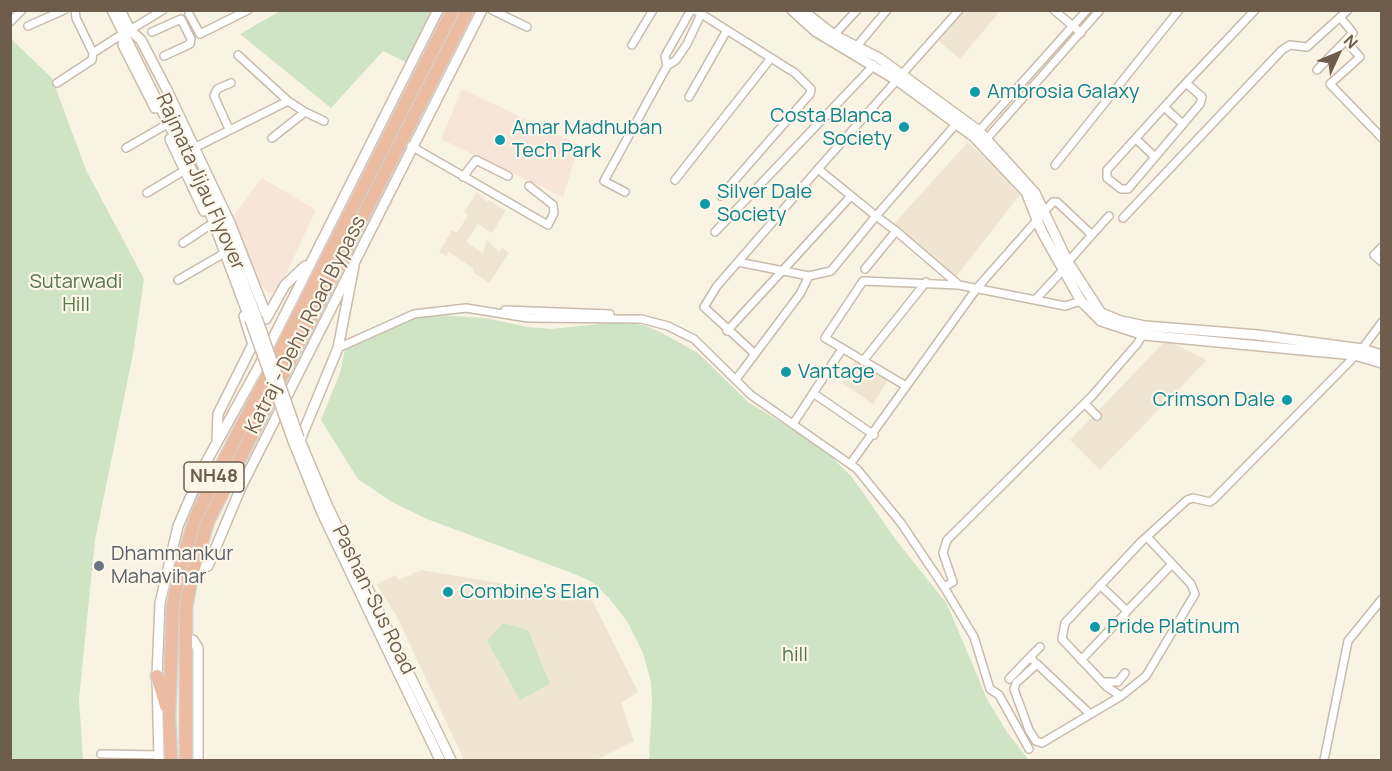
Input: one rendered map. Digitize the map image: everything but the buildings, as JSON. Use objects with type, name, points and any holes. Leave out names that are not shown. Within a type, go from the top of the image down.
[{"type":"highway","name":"Katraj - Dehu Road Bypass","points":[[163,759],[169,716],[173,605],[179,572],[191,530],[318,256],[453,10]]},
{"type":"highway","name":"Katraj - Dehu Road Bypass","points":[[192,757],[185,640],[186,607],[193,571],[204,534],[219,497],[359,236],[468,10]]},
{"type":"highway","points":[[157,676],[169,716]]},
{"type":"street","points":[[10,22],[22,10]]},
{"type":"street","points":[[28,26],[64,10]]},
{"type":"street","points":[[57,83],[92,60],[93,53],[76,18],[75,10]]},
{"type":"street","points":[[112,10],[127,32],[141,40],[231,223],[267,317]]},
{"type":"street","points":[[120,10],[127,32],[123,45],[210,225],[250,318],[253,345]]},
{"type":"street","points":[[96,51],[163,10]]},
{"type":"street","points":[[191,12],[200,34],[248,10]]},
{"type":"street","points":[[101,754],[163,759],[157,676],[160,603],[166,569],[178,526],[217,443],[318,256],[438,10]]},
{"type":"street","points":[[297,440],[307,426],[338,348],[359,236],[411,146],[482,10]]},
{"type":"street","points":[[492,10],[527,27]]},
{"type":"street","points":[[632,45],[653,10]]},
{"type":"street","points":[[792,10],[815,31],[877,62]]},
{"type":"street","points":[[802,10],[834,35],[857,46],[976,134],[1016,177],[1035,193],[1040,216],[1082,302],[1101,321],[1145,331],[1258,335],[1382,355]]},
{"type":"street","points":[[834,35],[857,10]]},
{"type":"street","points":[[857,46],[887,10]]},
{"type":"street","points":[[755,354],[704,310],[704,303],[959,10]]},
{"type":"street","points":[[1054,10],[1081,33]]},
{"type":"street","points":[[976,134],[1086,10]]},
{"type":"street","points":[[983,143],[1100,10]]},
{"type":"street","points":[[1055,165],[1179,10]]},
{"type":"street","points":[[1186,83],[1202,97],[1202,101],[1183,124],[1125,190],[1107,178],[1107,170],[1186,83],[1255,10]]},
{"type":"street","points":[[1124,218],[1282,50],[1290,45],[1307,47],[1348,10]]},
{"type":"street","points":[[696,12],[771,58],[810,86],[811,91],[721,196]]},
{"type":"street","points":[[625,192],[604,181],[667,66],[676,60],[687,44],[696,12]]},
{"type":"street","points":[[667,66],[665,56],[696,12]]},
{"type":"street","points":[[155,16],[161,27]]},
{"type":"street","points":[[1317,70],[1353,33],[1340,17]]},
{"type":"street","points":[[152,32],[181,19],[191,39],[190,44],[164,56]]},
{"type":"street","points":[[689,98],[728,30]]},
{"type":"street","name":"Rajmata Jijau Flyover","points":[[127,32],[220,217],[250,318],[297,440]]},
{"type":"street","points":[[1346,41],[1360,57],[1330,84],[1382,138]]},
{"type":"street","points":[[238,55],[288,101],[304,112],[324,121]]},
{"type":"street","points":[[675,180],[771,58]]},
{"type":"street","points":[[715,232],[877,62]]},
{"type":"street","points":[[901,78],[956,124],[976,134]]},
{"type":"street","points":[[229,129],[214,96],[217,89],[231,83]]},
{"type":"street","points":[[194,148],[288,101]]},
{"type":"street","points":[[1164,107],[1183,124]]},
{"type":"street","points":[[272,138],[304,112]]},
{"type":"street","points":[[738,262],[809,276],[831,272],[956,124]]},
{"type":"street","points":[[126,148],[164,126]]},
{"type":"street","points":[[1136,139],[1155,156]]},
{"type":"street","points":[[411,146],[548,225],[554,213],[553,205],[529,186]]},
{"type":"street","points":[[462,177],[476,160],[508,176]]},
{"type":"street","points":[[147,193],[185,170]]},
{"type":"street","points":[[818,170],[896,231],[959,285]]},
{"type":"street","points":[[727,331],[851,196]]},
{"type":"street","points":[[851,463],[977,288],[1053,202],[1057,202],[1090,233],[1090,237]]},
{"type":"street","points":[[1035,300],[1109,216]]},
{"type":"street","points":[[183,243],[210,225]]},
{"type":"street","points":[[865,269],[896,231]]},
{"type":"street","points":[[1382,247],[1374,255],[1382,262]]},
{"type":"street","points":[[178,280],[221,255]]},
{"type":"street","points":[[217,443],[218,414],[267,317],[285,285],[318,256]]},
{"type":"street","points":[[193,571],[208,566],[232,504],[355,258]]},
{"type":"street","points":[[1066,266],[1101,312],[1145,331]]},
{"type":"street","points":[[737,378],[800,294],[809,276]]},
{"type":"street","points":[[906,386],[825,338],[863,281],[959,285],[1065,306],[1082,302]]},
{"type":"street","points":[[863,361],[926,282]]},
{"type":"street","points":[[338,348],[414,314],[466,308],[567,320],[632,318],[668,326],[694,339],[751,395],[851,463]]},
{"type":"street","points":[[496,313],[506,310],[546,314],[641,315],[658,318],[699,340],[750,391],[849,458],[901,523],[944,586],[974,636],[990,689],[999,695],[1029,749]]},
{"type":"street","points":[[1121,696],[1102,682],[1062,639],[1061,630],[1065,623],[1100,585],[1187,500],[1193,498],[1210,502],[1214,499],[1358,352],[1382,322]]},
{"type":"street","points":[[944,586],[953,582],[943,554],[947,540],[1084,404],[1145,331]]},
{"type":"street","points":[[795,421],[842,349]]},
{"type":"street","points":[[1358,352],[1382,363]]},
{"type":"street","points":[[813,393],[873,435]]},
{"type":"street","points":[[1084,404],[1097,416]]},
{"type":"street","name":"Pashan-Sus Road","points":[[297,440],[322,513],[451,760]]},
{"type":"street","points":[[1037,664],[1016,683],[1014,688],[1036,741],[1042,743],[1121,696],[1146,676],[1195,594],[1191,584],[1148,538]]},
{"type":"street","points":[[1100,585],[1127,611],[1172,564]]},
{"type":"street","points":[[1324,760],[1348,641],[1381,600]]},
{"type":"street","points":[[1081,660],[1125,615]]},
{"type":"street","points":[[1009,679],[1040,647]]},
{"type":"street","points":[[1030,657],[1089,714]]},
{"type":"street","points":[[1102,682],[1118,682],[1125,673]]},
{"type":"street","name":"Pashan-Sus Road","points":[[440,760],[442,743]]},
{"type":"shaded area","points":[[963,11],[1000,11],[960,59],[937,40]]},
{"type":"shaded area","name":"Amar Madhuban Tech Park","points":[[462,89],[579,145],[563,197],[441,139]]},
{"type":"shaded area","points":[[968,142],[1022,192],[955,278],[892,226]]},
{"type":"shaded area","points":[[262,178],[316,210],[277,293],[269,292],[262,286],[231,219]]},
{"type":"shaded area","points":[[477,192],[487,202],[489,200],[506,211],[492,233],[478,224],[466,242],[483,253],[487,240],[499,252],[502,248],[509,253],[489,283],[474,273],[473,268],[449,252],[446,256],[439,252],[452,230],[457,233],[468,215],[464,212]]},
{"type":"shaded area","points":[[1166,340],[1207,360],[1100,470],[1070,440]]},
{"type":"shaded area","points":[[855,360],[888,380],[873,404],[842,383]]},
{"type":"shaded area","points":[[421,570],[591,598],[638,692],[621,703],[634,741],[596,760],[464,760],[396,615],[376,584],[396,575],[399,580]]},
{"type":"green space","points":[[280,11],[433,11],[406,62],[383,51],[331,108],[240,34]]},
{"type":"green space","name":"Sutarwadi Hill","points":[[10,38],[52,78],[86,170],[144,279],[133,354],[95,540],[79,699],[83,760],[11,760]]},
{"type":"green space","name":"hill","points":[[436,315],[485,318],[528,327],[551,329],[618,322],[643,325],[698,353],[748,402],[822,448],[852,477],[896,540],[947,604],[987,699],[1007,732],[1029,760],[649,760],[651,682],[643,653],[627,621],[608,597],[592,582],[572,573],[427,519],[392,502],[358,479],[321,420],[340,373],[345,350],[403,321]]},
{"type":"green space","points":[[503,623],[528,630],[550,684],[520,700],[487,641]]},
{"type":"place","name":"Ambrosia Galaxy","points":[[975,92]]},
{"type":"place","name":"Costa Blanca Society","points":[[904,127]]},
{"type":"place","name":"Amar Madhuban Tech Park","points":[[500,140]]},
{"type":"place","name":"Silver Dale Society","points":[[705,204]]},
{"type":"place","name":"Vantage","points":[[786,372]]},
{"type":"place","name":"Crimson Dale","points":[[1287,400]]},
{"type":"place","name":"Dhammankur Mahavihar","points":[[99,566]]},
{"type":"place","name":"Combine's Elan","points":[[448,592]]},
{"type":"place","name":"Pride Platinum","points":[[1095,627]]}]
